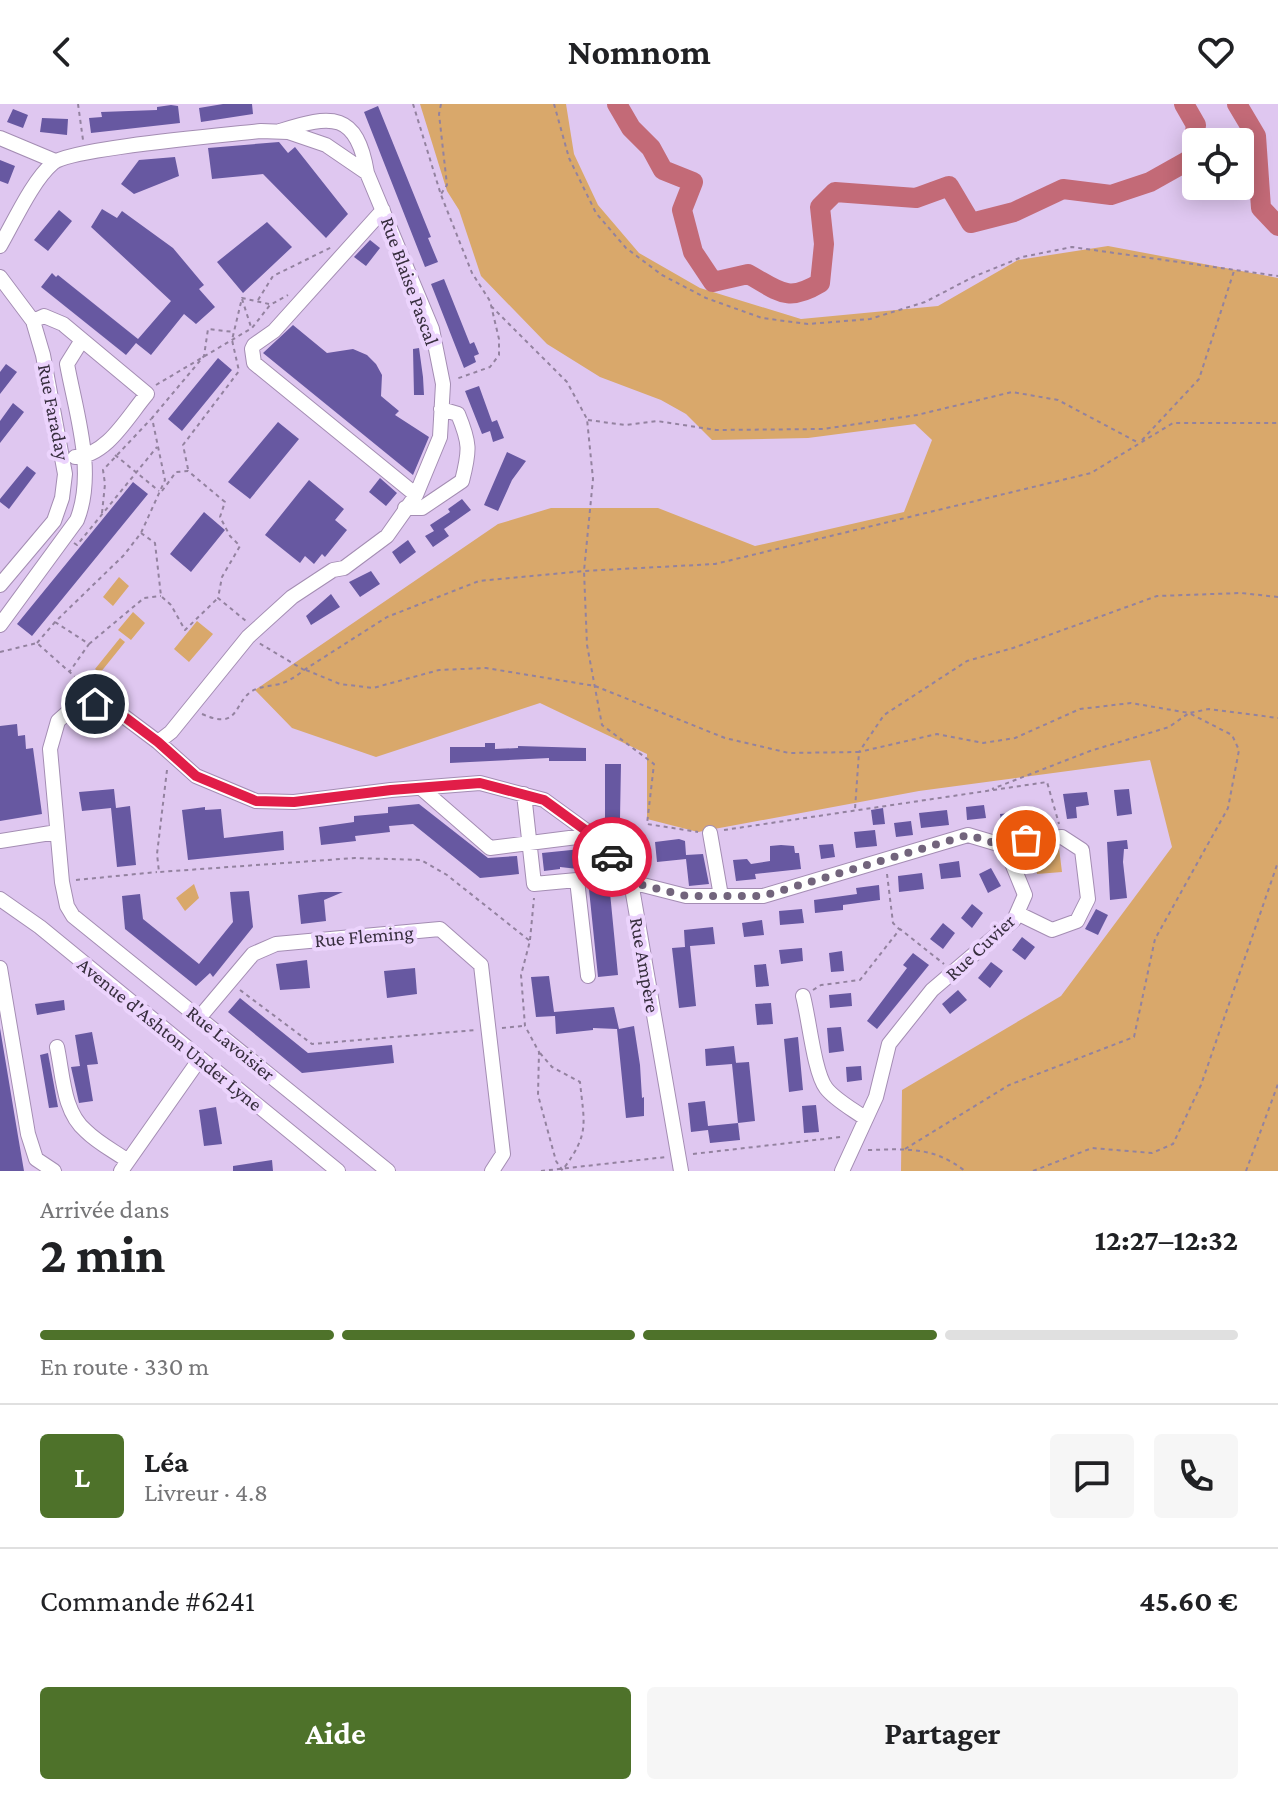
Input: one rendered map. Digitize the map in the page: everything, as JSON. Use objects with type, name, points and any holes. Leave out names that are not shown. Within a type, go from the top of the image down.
[{"type":"street","name":"Rue Blaise Pascal","points":[[158,742],[171,732],[252,633],[292,597],[333,570],[344,568],[387,536],[416,495],[440,437],[443,384],[432,329],[367,173],[364,154],[349,126],[338,120],[304,123],[279,132]]},
{"type":"street","points":[[0,246],[40,178],[55,161],[85,153],[261,131],[279,132],[326,145],[367,173]]},
{"type":"street","points":[[0,138],[55,161]]},
{"type":"street","points":[[383,210],[274,331],[254,345],[252,356],[254,363],[416,495]]},
{"type":"street","name":"Rue Faraday","points":[[0,277],[33,321],[43,355],[65,474],[62,498],[54,521],[0,585]]},
{"type":"street","points":[[33,321],[44,316],[63,324],[147,394],[104,446],[84,456],[63,457]]},
{"type":"street","points":[[0,625],[77,520],[84,503],[84,456],[67,364],[82,340]]},
{"type":"street","points":[[405,508],[422,508],[462,481],[470,451],[464,429],[458,414],[441,409]]},
{"type":"street","points":[[62,882],[50,749],[53,716],[95,704]]},
{"type":"street","name":"Rue Ampère","points":[[95,704],[118,712],[196,776],[256,801],[294,802],[480,783],[544,800],[593,835],[631,882],[681,1171]]},
{"type":"street","points":[[421,788],[490,848],[593,835]]},
{"type":"street","points":[[524,794],[534,884],[577,880],[588,976]]},
{"type":"street","points":[[0,841],[57,832]]},
{"type":"street","points":[[710,833],[721,896]]},
{"type":"street","points":[[631,882],[686,896],[763,896],[968,835],[1005,846],[1026,840],[1062,837],[1082,850],[1088,899],[1077,921],[1052,930],[1017,913]]},
{"type":"street","name":"Rue Cuvier","points":[[842,1171],[876,1097],[889,1044],[932,990],[1014,920],[1025,895],[1005,846]]},
{"type":"street","name":"Rue Lavoisier","points":[[62,882],[67,906],[73,916],[388,1171]]},
{"type":"street","name":"Avenue d'Ashton Under Lyne","points":[[0,899],[19,911],[338,1171]]},
{"type":"street","points":[[0,915],[19,911]]},
{"type":"street","name":"Rue Fleming","points":[[199,1018],[253,954],[276,944],[440,929],[481,965],[503,1154],[492,1171]]},
{"type":"street","points":[[0,968],[28,1134],[36,1159],[54,1171]]},
{"type":"street","points":[[803,996],[811,1023],[813,1051],[825,1088],[866,1119]]},
{"type":"street","points":[[57,1047],[74,1119],[124,1166],[199,1060]]},
{"type":"path","points":[[78,104],[85,153]]},
{"type":"path","points":[[413,104],[441,195],[472,273],[491,306],[567,382],[587,419],[593,479],[584,571],[587,645],[602,725],[654,764],[647,824],[710,833],[1047,782],[1062,837]]},
{"type":"path","points":[[441,104],[439,114],[447,185],[441,195]]},
{"type":"path","points":[[554,104],[569,158],[596,213],[626,248],[706,298],[762,318],[808,324],[870,319],[925,302],[973,277],[1022,257],[1072,247],[1278,276]]},
{"type":"path","points":[[258,301],[273,276],[334,246],[323,258]]},
{"type":"path","points":[[1139,443],[1199,379],[1235,270]]},
{"type":"path","points":[[144,392],[252,328],[270,305],[292,293]]},
{"type":"path","points":[[242,298],[270,305]]},
{"type":"path","points":[[242,298],[252,328]]},
{"type":"path","points":[[141,533],[155,543],[161,596],[171,605],[185,630],[218,598],[222,577],[240,546],[230,536],[220,517],[225,502],[188,471],[183,445],[239,371],[232,340],[242,298]]},
{"type":"path","points":[[443,384],[490,367],[499,355],[499,339],[491,306]]},
{"type":"path","points":[[102,515],[103,470],[204,356],[208,329],[234,332]]},
{"type":"path","points":[[587,419],[625,425],[657,421],[716,430],[823,429],[917,415],[1012,392],[1058,400],[1139,443]]},
{"type":"path","points":[[0,652],[37,643],[124,555],[141,533],[165,480],[152,418]]},
{"type":"path","points":[[191,706],[204,716],[227,718],[236,713],[251,692],[288,682],[387,617],[479,581],[584,571],[715,564],[1091,473],[1173,423],[1278,423]]},
{"type":"path","points":[[65,537],[77,545],[158,446]]},
{"type":"path","points":[[116,456],[160,492]]},
{"type":"path","points":[[160,492],[176,472],[188,471]]},
{"type":"path","points":[[855,810],[859,752],[884,715],[967,661],[1026,644],[1157,596],[1241,593],[1278,597]]},
{"type":"path","points":[[70,672],[89,644],[144,598],[161,596]]},
{"type":"path","points":[[218,598],[252,633],[304,670],[340,684],[373,688],[439,670],[486,668],[595,686],[725,738],[789,753],[859,752],[937,734],[983,743],[1015,738],[1080,709],[1131,703],[1189,713],[1232,735],[1239,750],[1228,808],[1155,939],[1134,1037],[1009,1085],[905,1149]]},
{"type":"path","points":[[55,622],[89,644]]},
{"type":"path","points":[[37,643],[91,690],[95,704]]},
{"type":"path","points":[[989,790],[1090,751],[1169,727],[1189,713],[1209,709],[1278,718]]},
{"type":"path","points":[[159,872],[157,854],[166,772],[177,759]]},
{"type":"path","points":[[62,882],[355,858],[421,860],[447,875],[530,941]]},
{"type":"path","points":[[885,861],[893,923],[955,972]]},
{"type":"path","points":[[1033,1171],[1092,1148],[1152,1153],[1173,1144],[1201,1085],[1278,862]]},
{"type":"path","points":[[534,884],[530,941],[521,975],[525,1026],[539,1052],[552,1067],[580,1082],[584,1128],[579,1147],[563,1170]]},
{"type":"path","points":[[803,996],[821,985],[860,980],[900,929]]},
{"type":"path","points":[[229,981],[312,1044],[525,1026]]},
{"type":"path","points":[[539,1052],[538,1095],[556,1161],[563,1170]]},
{"type":"path","points":[[1246,1171],[1278,1084]]},
{"type":"path","points":[[541,1171],[678,1155],[855,1143],[921,1149],[965,1171]]},
{"type":"shaded area","points":[[420,104],[566,104],[574,154],[598,205],[639,253],[700,288],[801,319],[938,306],[1018,260],[1108,246],[1278,278],[1278,1171],[901,1171],[902,1090],[1061,996],[1172,847],[1150,760],[919,791],[698,832],[647,819],[647,754],[540,703],[376,757],[292,728],[255,690],[498,524],[551,508],[658,508],[755,546],[904,512],[932,440],[915,424],[808,438],[712,440],[686,414],[661,400],[600,377],[547,344],[481,276],[459,210],[447,191]]},
{"type":"shaded area","points":[[119,577],[129,586],[113,606],[103,597]]},
{"type":"shaded area","points":[[133,612],[145,623],[131,640],[118,630]]},
{"type":"shaded area","points":[[197,621],[213,634],[189,662],[174,649]]},
{"type":"shaded area","points":[[120,638],[125,642],[100,673],[95,669]]},
{"type":"shaded area","points":[[1059,848],[1062,872],[1037,874],[1035,850]]},
{"type":"shaded area","points":[[194,884],[199,898],[185,911],[176,898]]},
{"type":"building","points":[[252,104],[253,114],[201,122],[199,108]]},
{"type":"building","points":[[178,106],[180,123],[91,133],[89,118],[102,117],[101,112],[157,110],[157,107]]},
{"type":"building","points":[[378,106],[431,237],[428,238],[438,262],[425,267],[364,112]]},
{"type":"building","points":[[13,109],[28,115],[23,128],[7,122]]},
{"type":"building","points":[[42,118],[68,119],[67,135],[40,132]]},
{"type":"building","points":[[279,142],[288,153],[295,147],[348,214],[326,238],[263,174],[212,179],[208,148]]},
{"type":"building","points":[[175,157],[179,176],[134,194],[121,184],[139,160]]},
{"type":"building","points":[[0,160],[15,166],[8,184],[0,181]]},
{"type":"building","points":[[102,209],[117,218],[122,211],[173,248],[204,285],[199,289],[215,307],[196,324],[184,314],[151,355],[136,343],[126,355],[41,287],[52,273],[56,277],[58,275],[138,339],[171,301],[91,227]]},
{"type":"building","points":[[59,210],[72,221],[48,251],[34,240]]},
{"type":"building","points":[[267,222],[292,247],[243,293],[217,262]]},
{"type":"building","points":[[370,240],[380,248],[366,266],[354,257]]},
{"type":"building","points":[[444,279],[470,344],[474,342],[479,354],[474,356],[476,362],[464,368],[431,284]]},
{"type":"building","points":[[293,325],[327,353],[353,349],[367,355],[376,364],[382,375],[381,396],[399,411],[395,415],[429,437],[413,475],[263,353]]},
{"type":"building","points":[[419,348],[424,395],[414,395],[413,349]]},
{"type":"building","points":[[218,358],[232,370],[182,431],[168,419]]},
{"type":"building","points":[[6,364],[17,372],[0,394],[0,372]]},
{"type":"building","points":[[479,386],[492,422],[497,420],[504,438],[493,442],[490,431],[482,434],[465,391]]},
{"type":"building","points":[[13,403],[24,412],[0,443],[0,421]]},
{"type":"building","points":[[278,422],[299,439],[250,499],[228,482]]},
{"type":"building","points":[[507,452],[526,461],[512,480],[498,511],[484,505]]},
{"type":"building","points":[[27,466],[36,473],[9,509],[0,499]]},
{"type":"building","points":[[380,478],[397,493],[386,506],[369,492]]},
{"type":"building","points":[[309,480],[344,509],[335,520],[347,530],[325,557],[322,554],[314,564],[305,556],[300,563],[265,535]]},
{"type":"building","points":[[133,482],[148,494],[32,636],[17,624]]},
{"type":"building","points":[[462,499],[471,510],[444,529],[449,536],[433,547],[425,536],[434,531],[430,525],[450,512],[448,509]]},
{"type":"building","points":[[204,512],[225,530],[191,572],[170,554]]},
{"type":"building","points":[[408,540],[416,552],[400,564],[392,552]]},
{"type":"building","points":[[371,571],[380,584],[360,597],[349,582]]},
{"type":"building","points":[[331,594],[340,607],[311,625],[306,616]]},
{"type":"building","points":[[17,724],[18,736],[25,735],[26,749],[33,748],[42,814],[0,821],[0,726]]},
{"type":"building","points":[[485,743],[495,743],[495,749],[518,746],[586,748],[586,761],[549,761],[549,758],[450,763],[450,747],[485,747]]},
{"type":"building","points":[[605,764],[621,764],[620,818],[605,818]]},
{"type":"building","points":[[114,789],[116,808],[130,806],[136,865],[117,867],[111,808],[82,811],[79,792]]},
{"type":"building","points":[[1129,789],[1132,814],[1117,816],[1114,790]]},
{"type":"building","points":[[1087,792],[1089,805],[1076,807],[1077,818],[1067,819],[1063,794]]},
{"type":"building","points":[[419,804],[488,858],[517,856],[519,874],[480,878],[413,824],[389,826],[390,832],[355,836],[356,841],[321,845],[319,827],[354,822],[354,816],[388,813],[388,807]]},
{"type":"building","points":[[984,805],[986,818],[967,820],[966,807]]},
{"type":"building","points":[[205,807],[205,810],[221,809],[224,838],[283,831],[284,850],[188,860],[182,810]]},
{"type":"building","points":[[883,808],[885,824],[873,825],[871,810]]},
{"type":"building","points":[[947,810],[949,825],[921,828],[919,813]]},
{"type":"building","points":[[1032,811],[1033,825],[1002,828],[1000,814]]},
{"type":"building","points":[[911,821],[913,835],[896,837],[894,823]]},
{"type":"building","points":[[875,830],[877,846],[856,848],[854,832]]},
{"type":"building","points":[[1127,840],[1128,849],[1124,849],[1123,862],[1127,898],[1110,900],[1107,842]]},
{"type":"building","points":[[685,841],[686,855],[703,854],[709,884],[689,886],[686,859],[657,862],[655,842]]},
{"type":"building","points":[[833,844],[835,857],[821,859],[819,845]]},
{"type":"building","points":[[770,846],[794,846],[795,853],[799,853],[801,869],[755,874],[756,879],[736,881],[733,860],[747,859],[751,864],[770,861]]},
{"type":"building","points":[[581,849],[587,869],[606,868],[608,872],[618,975],[598,977],[587,870],[560,867],[544,871],[542,853]]},
{"type":"building","points":[[959,861],[961,877],[941,879],[939,864]]},
{"type":"building","points":[[991,868],[1001,886],[988,893],[979,874]]},
{"type":"building","points":[[922,873],[924,889],[899,892],[898,876]]},
{"type":"building","points":[[879,885],[880,900],[843,905],[843,910],[815,913],[814,900],[857,894],[856,888]]},
{"type":"building","points":[[249,891],[253,927],[213,977],[210,973],[196,986],[125,929],[122,896],[140,894],[143,919],[199,964],[233,922],[230,892]]},
{"type":"building","points":[[343,892],[324,900],[326,921],[301,924],[298,895]]},
{"type":"building","points":[[972,904],[983,913],[972,928],[961,918]]},
{"type":"building","points":[[802,909],[804,923],[780,925],[779,911]]},
{"type":"building","points":[[1096,909],[1108,915],[1098,935],[1085,929]]},
{"type":"building","points":[[762,920],[764,935],[744,937],[742,923]]},
{"type":"building","points":[[943,923],[955,933],[943,949],[930,939]]},
{"type":"building","points":[[713,927],[715,944],[690,946],[696,1006],[679,1008],[672,948],[685,947],[684,930]]},
{"type":"building","points":[[1022,937],[1035,947],[1025,960],[1012,950]]},
{"type":"building","points":[[802,948],[803,961],[781,964],[779,950]]},
{"type":"building","points":[[842,951],[844,971],[831,972],[829,953]]},
{"type":"building","points":[[913,953],[929,965],[877,1029],[867,1021],[907,968],[903,965]]},
{"type":"building","points":[[307,960],[310,988],[280,990],[276,964]]},
{"type":"building","points":[[991,962],[1003,971],[990,988],[978,978]]},
{"type":"building","points":[[766,964],[769,986],[756,987],[754,965]]},
{"type":"building","points":[[415,968],[417,994],[387,998],[384,971]]},
{"type":"building","points":[[549,976],[554,1012],[614,1007],[619,1029],[634,1026],[644,1116],[626,1118],[617,1029],[593,1028],[556,1034],[555,1016],[536,1017],[531,977]]},
{"type":"building","points":[[958,990],[967,1000],[950,1014],[942,1004]]},
{"type":"building","points":[[851,993],[852,1006],[830,1008],[829,995]]},
{"type":"building","points":[[240,998],[308,1053],[392,1045],[394,1063],[302,1073],[228,1012]]},
{"type":"building","points":[[64,1000],[65,1010],[37,1015],[35,1004]]},
{"type":"building","points":[[771,1003],[773,1024],[757,1025],[755,1004]]},
{"type":"building","points":[[841,1027],[844,1051],[829,1053],[827,1028]]},
{"type":"building","points":[[0,1028],[18,1136],[24,1171],[0,1171]]},
{"type":"building","points":[[92,1032],[98,1064],[87,1065],[93,1101],[79,1103],[71,1067],[80,1066],[75,1035]]},
{"type":"building","points":[[798,1037],[803,1090],[789,1092],[784,1039]]},
{"type":"building","points":[[734,1046],[736,1063],[749,1062],[755,1121],[738,1123],[732,1064],[706,1066],[705,1049]]},
{"type":"building","points":[[48,1053],[58,1107],[49,1108],[40,1055]]},
{"type":"building","points":[[861,1066],[862,1080],[847,1082],[846,1067]]},
{"type":"building","points":[[705,1101],[708,1126],[738,1123],[740,1140],[710,1143],[708,1130],[691,1132],[688,1103]]},
{"type":"building","points":[[816,1105],[819,1132],[804,1133],[802,1106]]},
{"type":"building","points":[[216,1107],[222,1144],[204,1146],[199,1110]]},
{"type":"building","points":[[272,1160],[273,1171],[233,1171],[233,1166]]},
{"type":"waterway","points":[[617,104],[631,128],[651,148],[663,170],[693,182],[682,210],[693,252],[713,282],[748,274],[776,290],[791,293],[820,283],[824,244],[820,207],[835,192],[916,198],[949,186],[971,223],[1014,212],[1063,189],[1111,195],[1150,182],[1191,159],[1196,125],[1184,104]]},
{"type":"waterway","points":[[1237,104],[1256,136],[1261,208],[1278,226]]},
{"type":"way so far","points":[[612,857],[631,882],[686,896],[763,896],[968,835],[1005,846],[1026,840]]},
{"type":"route","points":[[95,704],[118,712],[196,776],[256,801],[294,802],[480,783],[544,800],[599,840],[612,857]]}]
